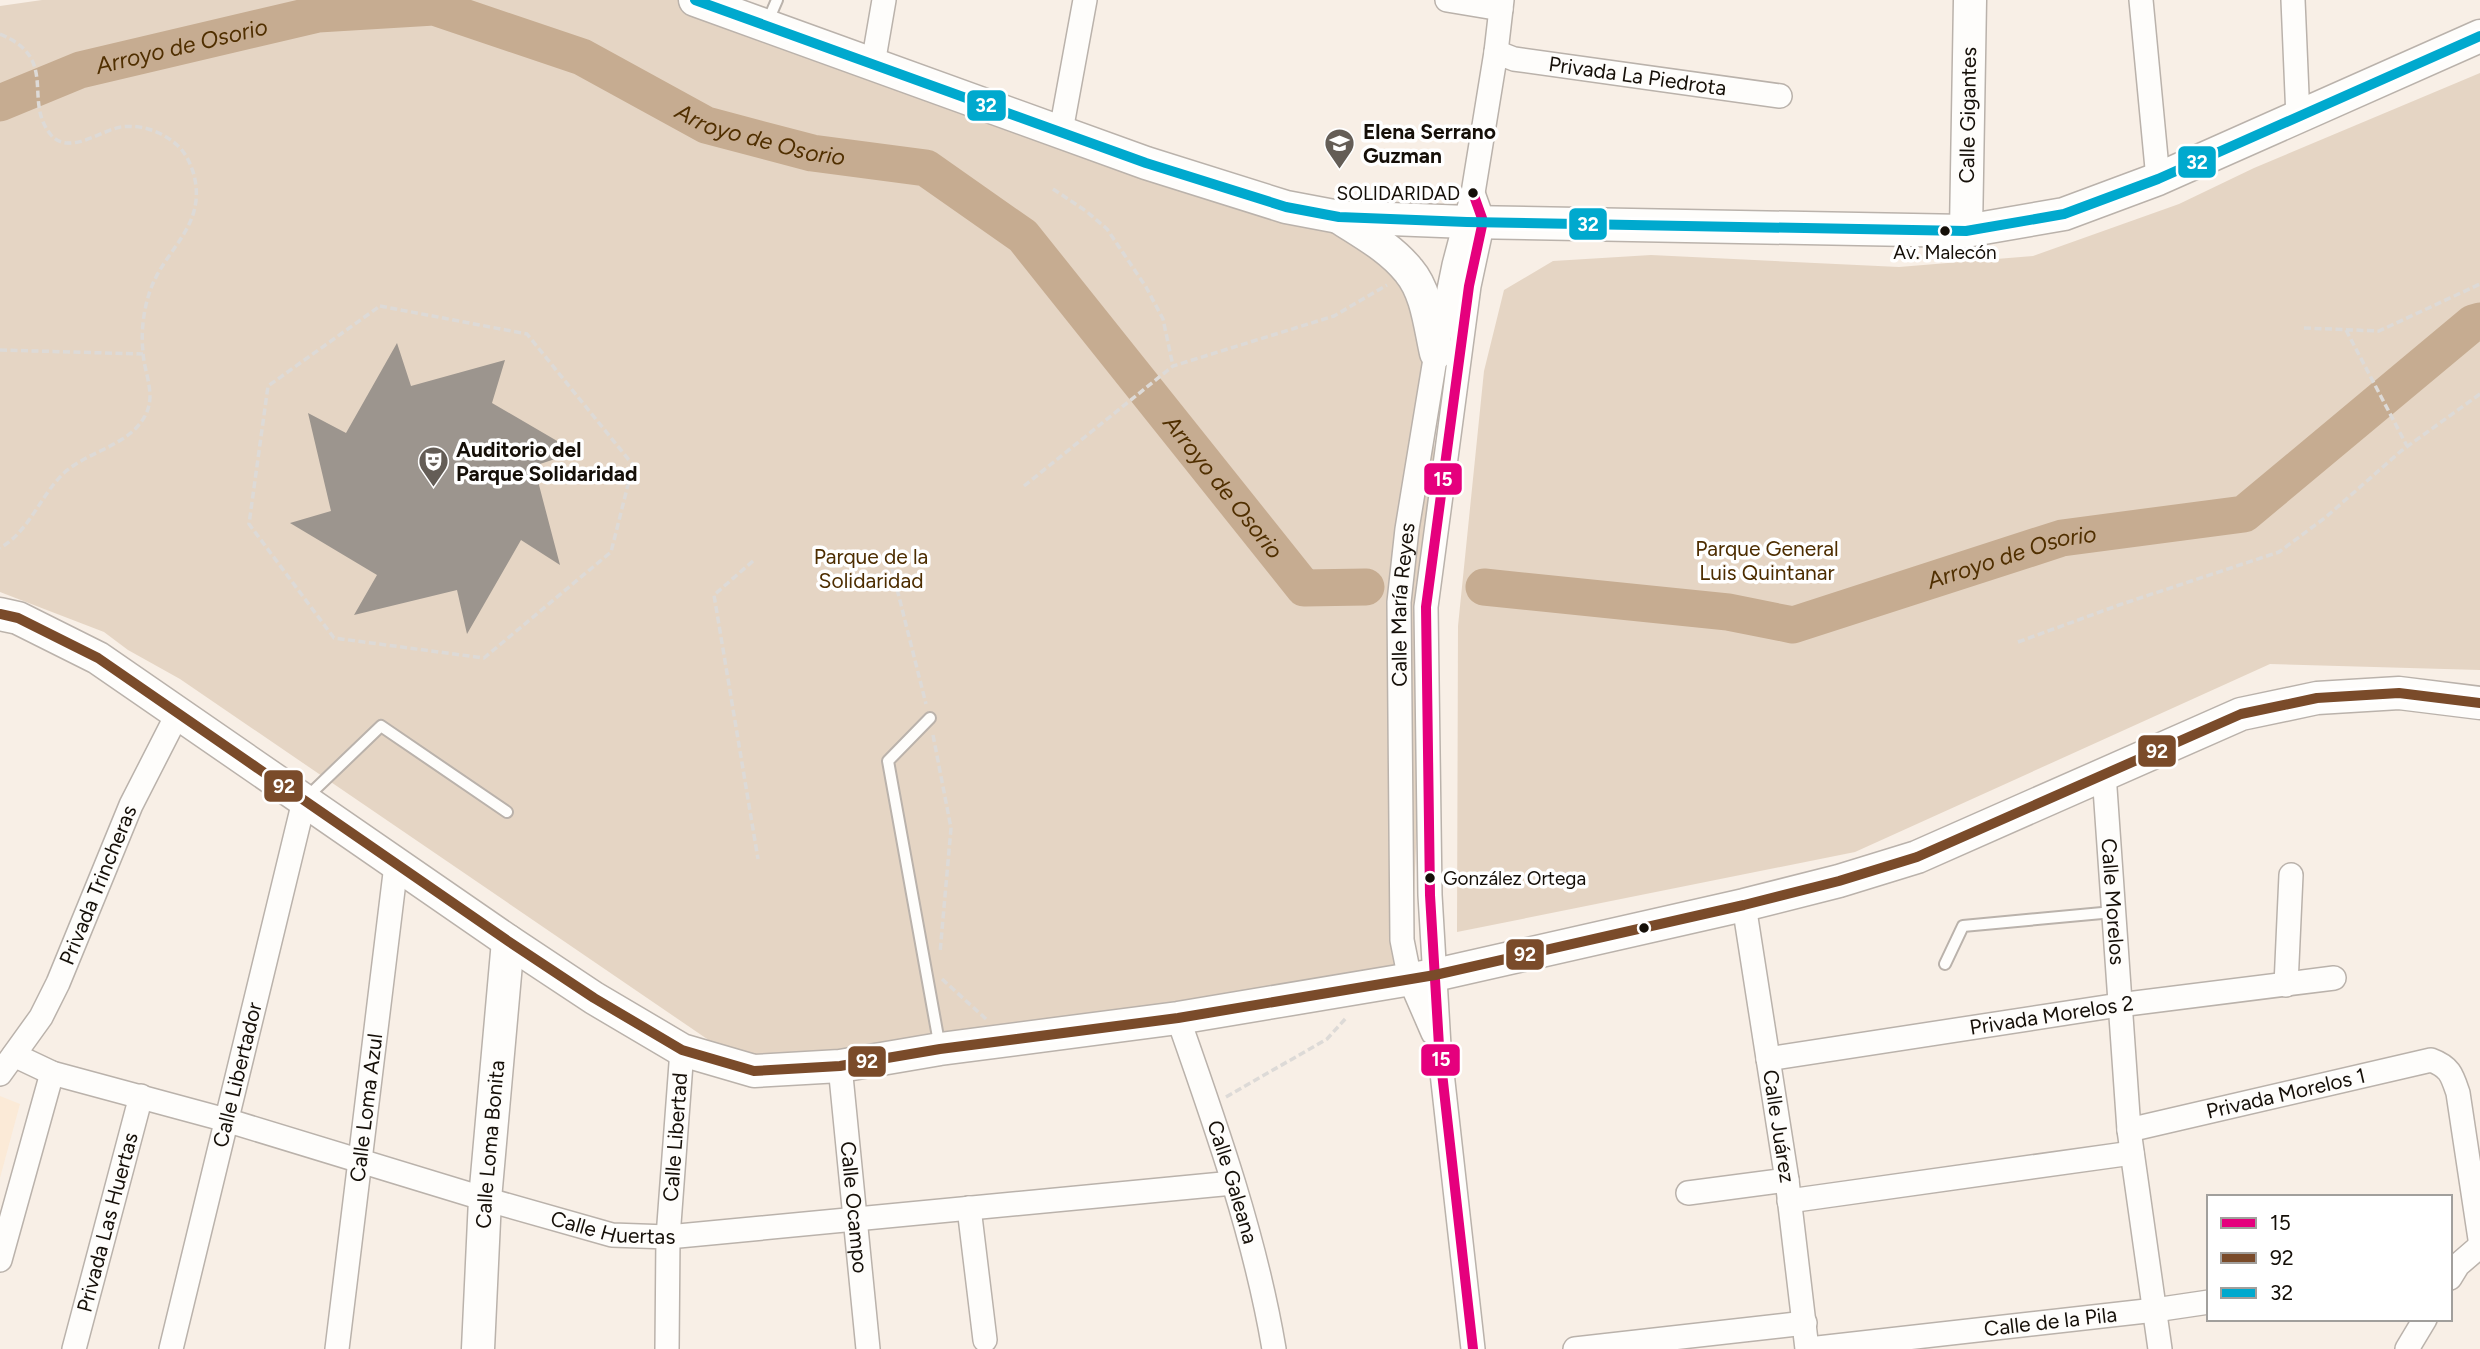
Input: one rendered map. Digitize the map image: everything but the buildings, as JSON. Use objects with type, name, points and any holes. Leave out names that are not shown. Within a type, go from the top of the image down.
[{"type":"street","points":[[695,0],[772,13],[873,64],[1146,163],[1286,207],[1339,217],[1474,212],[1966,231],[2064,214],[2158,179],[2480,36]]},
{"type":"street","points":[[873,64],[884,0]]},
{"type":"street","points":[[1061,131],[1085,0]]},
{"type":"street","points":[[1447,0],[1501,4]]},
{"type":"street","name":"Calle Gigantes","points":[[1966,231],[1970,0]]},
{"type":"street","points":[[2141,0],[2158,179]]},
{"type":"street","points":[[2293,0],[2298,118]]},
{"type":"street","name":"Calle María Reyes","points":[[1423,978],[1430,895],[1426,607],[1469,286],[1474,212],[1501,4]]},
{"type":"street","name":"Privada La Piedrota","points":[[1496,52],[1514,59],[1780,96]]},
{"type":"street","name":"Calle María Reyes","points":[[1423,978],[1402,940],[1399,602],[1407,529],[1436,353],[1454,265],[1474,212]]},
{"type":"street","points":[[1339,217],[1376,241],[1410,271],[1424,301],[1436,353]]},
{"type":"street","points":[[0,614],[18,618],[98,658],[508,941],[682,1051],[754,1072],[840,1066],[940,1049],[1178,1018],[1423,978],[1744,905],[1839,881],[1917,856],[2241,714],[2316,698],[2399,693],[2480,703]]},
{"type":"street","name":"Privada Trincheras","points":[[0,1074],[41,1017],[58,983],[131,806],[178,713]]},
{"type":"street","name":"Calle Morelos","points":[[2104,774],[2129,1130],[2160,1349]]},
{"type":"street","name":"Calle Libertador","points":[[171,1349],[304,801]]},
{"type":"street","name":"Calle Loma Azul","points":[[337,1349],[396,865]]},
{"type":"street","points":[[2286,985],[2291,875]]},
{"type":"street","name":"Calle Juárez","points":[[1744,905],[1788,1191],[1808,1349]]},
{"type":"street","name":"Calle Loma Bonita","points":[[478,1349],[485,1199],[508,941]]},
{"type":"street","points":[[1423,978],[1439,1046],[1473,1349]]},
{"type":"street","name":"Privada Morelos 2","points":[[1768,1059],[2119,1006],[2334,978]]},
{"type":"street","name":"Calle Galeana","points":[[1178,1018],[1233,1183],[1274,1349]]},
{"type":"street","name":"Calle Libertad","points":[[667,1349],[668,1237],[682,1051]]},
{"type":"street","name":"Calle Huertas","points":[[14,1055],[52,1073],[226,1120],[359,1162],[612,1235],[668,1237],[1233,1183]]},
{"type":"street","name":"Privada Morelos 1","points":[[2129,1130],[2431,1060],[2443,1064],[2452,1076],[2458,1093],[2480,1239]]},
{"type":"street","name":"Calle Ocampo","points":[[840,1066],[868,1349]]},
{"type":"street","points":[[0,1261],[52,1073]]},
{"type":"street","name":"Privada Las Huertas","points":[[74,1349],[141,1096]]},
{"type":"street","points":[[1688,1194],[1788,1191],[2132,1153]]},
{"type":"street","points":[[969,1208],[985,1340]]},
{"type":"street","points":[[2453,1269],[2480,1246]]},
{"type":"street","name":"Calle de la Pila","points":[[1808,1349],[1872,1345],[2207,1302]]},
{"type":"street","points":[[2407,1349],[2424,1321]]},
{"type":"street","points":[[1575,1349],[1805,1323]]},
{"type":"lane","points":[[930,718],[888,761],[940,1049]]},
{"type":"lane","points":[[304,801],[381,726],[507,812]]},
{"type":"lane","points":[[1945,964],[1963,926],[2113,912]]},
{"type":"path","points":[[0,34],[16,41],[31,55],[38,78],[41,118],[52,136],[68,143],[80,142],[119,128],[150,129],[181,148],[191,164],[198,202],[192,221],[154,278],[146,302],[142,329],[150,404],[136,429],[124,439],[80,461],[65,473],[51,487],[14,539],[0,548]]},
{"type":"path","points":[[1053,189],[1107,229],[1146,287],[1163,319],[1173,366]]},
{"type":"path","points":[[1024,486],[1173,366],[1334,316],[1410,271]]},
{"type":"path","points":[[2304,328],[2379,331],[2480,284]]},
{"type":"path","points":[[380,306],[527,334],[633,465],[611,552],[484,658],[334,638],[249,524],[268,386],[380,306]]},
{"type":"path","points":[[2346,330],[2407,446]]},
{"type":"path","points":[[0,350],[143,354]]},
{"type":"path","points":[[2018,642],[2279,552],[2326,517],[2407,446],[2480,394]]},
{"type":"path","points":[[752,561],[714,595],[758,859]]},
{"type":"path","points":[[892,569],[930,718],[951,828],[939,962]]},
{"type":"path","points":[[938,975],[1011,1041]]},
{"type":"path","points":[[1209,1107],[1327,1039],[1373,986]]},
{"type":"shaded area","points":[[0,1096],[20,1104],[0,1178]]},
{"type":"green space","name":"Parque de la Solidaridad","points":[[42,0],[682,0],[1339,217],[1410,271],[1439,338],[1410,980],[754,1071],[180,679],[128,650],[104,632],[0,592],[0,6]]},
{"type":"green space","name":"Parque General Luis Quintanar","points":[[2480,73],[2480,670],[2270,664],[1855,852],[1457,932],[1458,626],[1484,371],[1504,290],[1553,261],[1651,255],[1899,267],[2033,256],[2179,204],[2254,168]]},
{"type":"waterway","name":"Arroyo de Osorio","points":[[0,103],[80,70],[318,14],[434,7],[582,57],[706,125],[812,153],[926,168],[1023,236],[1304,588],[1366,587]]},
{"type":"waterway","name":"Arroyo de Osorio","points":[[1484,587],[1728,612],[1793,625],[2062,538],[2244,514],[2473,323],[2480,321]]},
{"type":"transit line","name":"32","points":[[695,0],[1146,163],[1286,207],[1339,217],[1467,222],[1966,231],[2064,214],[2158,179],[2480,36]]},
{"type":"transit line","name":"15","points":[[1473,193],[1483,221],[1469,286],[1426,607],[1430,895],[1439,1046],[1473,1349]]},
{"type":"transit line","name":"92","points":[[0,614],[18,618],[98,658],[594,998],[682,1050],[754,1071],[840,1066],[940,1049],[1178,1018],[1435,975],[1744,905],[1839,881],[1917,857],[2241,714],[2317,698],[2399,693],[2480,703]]},
{"type":"place","name":"Elena Serrano Guzman","points":[[1340,171]]},
{"type":"place","name":"SOLIDARIDAD","points":[[1473,193]]},
{"type":"place","name":"Av. Malecón","points":[[1945,231]]},
{"type":"place","name":"Auditorio del Parque Solidaridad","points":[[433,489]]},
{"type":"place","name":"González Ortega","points":[[1430,878]]}]
